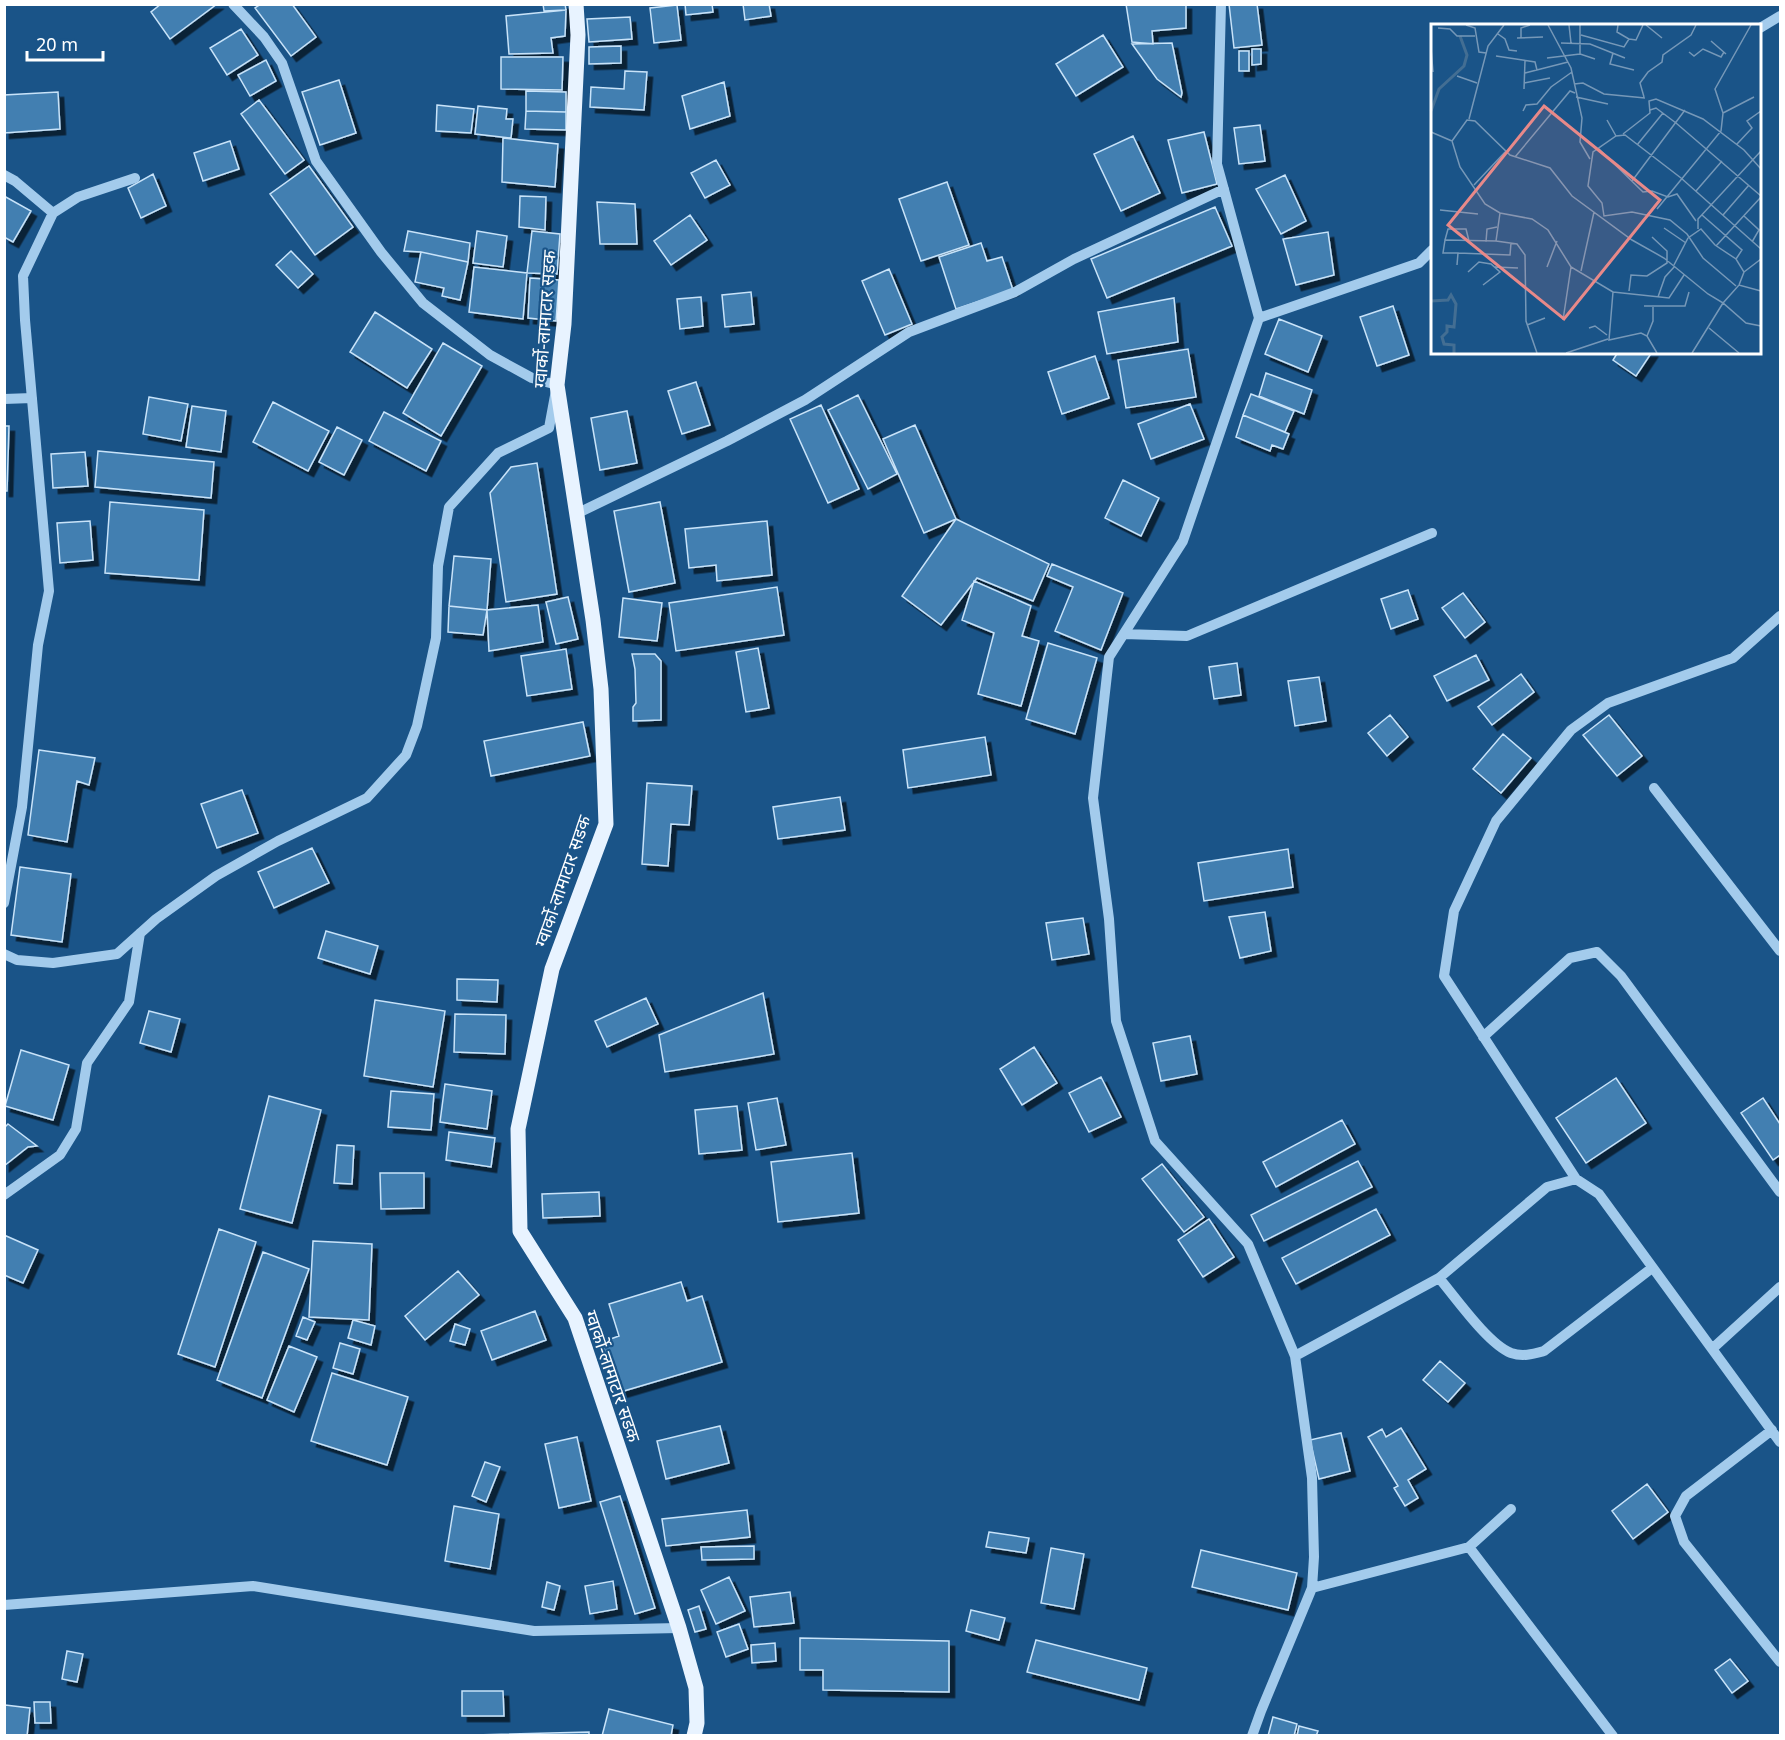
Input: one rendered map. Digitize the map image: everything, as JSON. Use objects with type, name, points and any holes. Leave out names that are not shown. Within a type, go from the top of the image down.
[{"type":"main road","name":"ग्वार्को-लामाटार सडक","points":[[576,4],[578,35],[565,313],[556,385],[593,620],[601,689],[606,824],[552,969],[527,1083],[518,1129],[520,1231],[575,1318],[679,1628],[696,1688],[697,1723],[694,1736]]},
{"type":"street","points":[[4,954],[17,960],[53,963],[117,954],[156,919],[216,876],[278,841],[367,798],[406,755],[417,726],[436,638],[438,566],[449,507],[498,453],[549,428],[556,385],[532,378],[490,355],[423,303],[381,252],[316,161],[282,63],[264,37],[233,4]]},
{"type":"street","points":[[1221,4],[1217,164],[1259,318],[1183,541],[1109,657],[1093,798],[1110,919],[1116,1021],[1155,1141],[1248,1244],[1295,1356],[1312,1478],[1314,1557],[1312,1588],[1252,1736]]},
{"type":"street","points":[[1761,27],[1780,16]]},
{"type":"street","points":[[4,175],[15,181],[53,213]]},
{"type":"street","points":[[4,903],[22,807],[38,645],[49,591],[23,276],[53,213],[78,197],[135,178]]},
{"type":"street","points":[[576,514],[727,441],[805,400],[909,333],[1015,292],[1074,259],[1224,189]]},
{"type":"street","points":[[1259,318],[1419,263],[1431,251]]},
{"type":"street","points":[[4,399],[32,398]]},
{"type":"street","points":[[1124,634],[1187,636],[1432,533]]},
{"type":"street","points":[[1780,616],[1733,658],[1608,703],[1571,730],[1496,821],[1454,911],[1444,976],[1576,1179],[1599,1194],[1780,1442]]},
{"type":"street","points":[[1654,788],[1780,951]]},
{"type":"street","points":[[4,1196],[60,1155],[76,1129],[87,1064],[129,1002],[140,933]]},
{"type":"street","points":[[1483,1037],[1570,958],[1597,952],[1621,976],[1780,1192]]},
{"type":"street","points":[[1295,1356],[1438,1278],[1547,1187],[1576,1179]]},
{"type":"street","points":[[1438,1278],[1496,1345],[1513,1353],[1529,1356],[1544,1351],[1652,1268]]},
{"type":"street","points":[[1712,1349],[1780,1287]]},
{"type":"street","points":[[1772,1430],[1686,1496],[1675,1516],[1684,1542],[1780,1662]]},
{"type":"street","points":[[1312,1588],[1469,1547],[1511,1509]]},
{"type":"street","points":[[1469,1547],[1613,1736]]},
{"type":"street","points":[[4,1605],[253,1586],[534,1631],[679,1628]]},
{"type":"building","points":[[161,4],[217,4],[170,39],[151,12]]},
{"type":"building","points":[[261,4],[292,4],[316,37],[291,56],[255,8]]},
{"type":"building","points":[[543,4],[565,4],[566,10],[544,11]]},
{"type":"building","points":[[685,4],[712,4],[713,12],[686,15]]},
{"type":"building","points":[[743,4],[769,4],[771,16],[745,20]]},
{"type":"building","points":[[1126,4],[1186,4],[1186,28],[1152,31],[1153,44],[1132,42]]},
{"type":"building","points":[[1229,4],[1257,4],[1262,45],[1234,48]]},
{"type":"building","points":[[677,5],[681,40],[654,43],[650,8]]},
{"type":"building","points":[[566,10],[565,36],[551,38],[553,53],[509,54],[506,16]]},
{"type":"building","points":[[630,17],[632,39],[589,42],[587,19]]},
{"type":"building","points":[[241,29],[258,55],[227,75],[210,48]]},
{"type":"building","points":[[1103,35],[1123,67],[1076,96],[1056,64]]},
{"type":"building","points":[[1172,43],[1181,97],[1157,79],[1132,44]]},
{"type":"building","points":[[621,46],[621,63],[589,64],[589,47]]},
{"type":"building","points":[[1252,49],[1261,49],[1261,64],[1252,65]]},
{"type":"building","points":[[1239,51],[1249,51],[1249,71],[1239,71]]},
{"type":"building","points":[[501,57],[563,57],[562,90],[501,89]]},
{"type":"building","points":[[266,60],[276,81],[250,96],[238,75]]},
{"type":"building","points":[[625,71],[647,72],[644,110],[590,107],[591,87],[624,89]]},
{"type":"building","points":[[339,80],[356,133],[320,145],[302,92]]},
{"type":"building","points":[[724,82],[730,116],[690,129],[682,96]]},
{"type":"building","points":[[526,91],[566,92],[566,112],[526,111]]},
{"type":"building","points":[[58,92],[60,129],[4,133],[4,95]]},
{"type":"building","points":[[259,100],[304,160],[285,174],[241,114]]},
{"type":"building","points":[[437,105],[474,109],[471,133],[436,131]]},
{"type":"building","points":[[478,106],[507,109],[506,119],[513,119],[511,138],[475,134]]},
{"type":"building","points":[[526,111],[566,112],[566,130],[525,129]]},
{"type":"building","points":[[1260,125],[1265,161],[1239,164],[1234,128]]},
{"type":"building","points":[[1204,132],[1217,184],[1182,193],[1168,140]]},
{"type":"building","points":[[1133,136],[1160,193],[1121,211],[1094,154]]},
{"type":"building","points":[[503,138],[558,144],[555,187],[502,182]]},
{"type":"building","points":[[230,141],[239,169],[203,181],[194,153]]},
{"type":"building","points":[[716,160],[730,185],[705,198],[691,173]]},
{"type":"building","points":[[309,166],[353,227],[315,255],[270,194]]},
{"type":"building","points":[[153,174],[166,206],[141,218],[128,188]]},
{"type":"building","points":[[1285,175],[1306,221],[1281,234],[1256,189]]},
{"type":"building","points":[[947,182],[969,245],[921,261],[899,199]]},
{"type":"building","points":[[4,196],[31,211],[13,242],[4,237]]},
{"type":"building","points":[[520,196],[546,197],[545,230],[519,227]]},
{"type":"building","points":[[597,202],[635,204],[637,244],[600,244]]},
{"type":"building","points":[[1215,207],[1232,246],[1107,298],[1091,259]]},
{"type":"building","points":[[690,215],[707,240],[671,265],[654,241]]},
{"type":"building","points":[[408,231],[470,243],[468,262],[421,252],[404,251]]},
{"type":"building","points":[[477,231],[507,236],[503,267],[473,263]]},
{"type":"building","points":[[532,231],[560,234],[557,274],[527,273]]},
{"type":"building","points":[[1328,232],[1334,275],[1296,285],[1283,239]]},
{"type":"building","points":[[981,243],[987,261],[1002,257],[1013,290],[956,309],[939,257]]},
{"type":"building","points":[[291,251],[313,274],[298,288],[276,265]]},
{"type":"building","points":[[421,252],[468,262],[460,300],[442,296],[444,288],[415,282]]},
{"type":"building","points":[[474,267],[527,273],[523,319],[469,312]]},
{"type":"building","points":[[889,269],[912,324],[885,335],[862,281]]},
{"type":"building","points":[[530,278],[559,280],[556,321],[528,318]]},
{"type":"building","points":[[751,292],[754,324],[725,327],[722,295]]},
{"type":"building","points":[[701,297],[703,326],[680,329],[677,299]]},
{"type":"building","points":[[1174,298],[1178,342],[1107,354],[1098,312]]},
{"type":"building","points":[[1393,306],[1409,355],[1377,366],[1360,317]]},
{"type":"building","points":[[375,312],[432,349],[407,388],[350,352]]},
{"type":"building","points":[[1279,319],[1322,336],[1308,372],[1265,354]]},
{"type":"building","points":[[443,343],[482,366],[441,436],[403,413]]},
{"type":"building","points":[[1188,349],[1196,397],[1126,408],[1118,360]]},
{"type":"building","points":[[1617,354],[1651,354],[1636,376],[1613,360]]},
{"type":"building","points":[[1095,356],[1109,398],[1062,414],[1048,372]]},
{"type":"building","points":[[1266,373],[1312,390],[1304,414],[1259,396]]},
{"type":"building","points":[[696,382],[710,425],[682,434],[668,391]]},
{"type":"building","points":[[1251,394],[1294,411],[1285,432],[1243,415]]},
{"type":"building","points":[[858,395],[897,474],[868,489],[828,410]]},
{"type":"building","points":[[149,397],[188,404],[181,441],[143,434]]},
{"type":"building","points":[[273,402],[329,431],[308,471],[253,442]]},
{"type":"building","points":[[1190,404],[1204,439],[1151,459],[1138,424]]},
{"type":"building","points":[[821,405],[859,489],[828,503],[790,419]]},
{"type":"building","points":[[192,406],[226,411],[221,452],[186,447]]},
{"type":"building","points":[[627,411],[637,463],[600,470],[591,418]]},
{"type":"building","points":[[384,412],[441,441],[426,471],[369,441]]},
{"type":"building","points":[[1243,415],[1289,434],[1283,449],[1272,445],[1270,451],[1236,437]]},
{"type":"building","points":[[915,425],[956,519],[924,533],[883,439]]},
{"type":"building","points":[[4,426],[9,426],[7,491],[4,491]]},
{"type":"building","points":[[337,427],[362,440],[344,475],[319,462]]},
{"type":"building","points":[[98,451],[214,462],[211,498],[95,487]]},
{"type":"building","points":[[85,452],[88,486],[53,488],[51,454]]},
{"type":"building","points":[[537,463],[557,594],[506,602],[490,493],[511,467]]},
{"type":"building","points":[[1123,480],[1159,498],[1141,536],[1105,518]]},
{"type":"building","points":[[110,502],[204,510],[199,580],[105,573]]},
{"type":"building","points":[[660,502],[675,583],[629,592],[614,511]]},
{"type":"building","points":[[956,519],[1049,564],[1033,601],[977,578],[941,625],[902,596]]},
{"type":"building","points":[[90,521],[93,560],[60,563],[57,523]]},
{"type":"building","points":[[767,521],[772,575],[717,581],[716,565],[689,568],[685,529]]},
{"type":"building","points":[[454,556],[491,559],[487,610],[449,606]]},
{"type":"building","points":[[1052,564],[1123,593],[1101,650],[1055,631],[1073,587],[1047,576]]},
{"type":"building","points":[[974,581],[1031,606],[1022,636],[1039,641],[1021,706],[978,694],[994,633],[962,620]]},
{"type":"building","points":[[777,587],[784,635],[676,651],[669,603]]},
{"type":"building","points":[[1408,590],[1418,619],[1391,629],[1381,599]]},
{"type":"building","points":[[1463,593],[1485,622],[1465,638],[1442,608]]},
{"type":"building","points":[[568,597],[578,639],[556,644],[546,602]]},
{"type":"building","points":[[623,598],[662,603],[657,641],[619,637]]},
{"type":"building","points":[[538,605],[543,642],[489,651],[487,610]]},
{"type":"building","points":[[449,606],[487,610],[483,635],[448,632]]},
{"type":"building","points":[[1048,643],[1097,658],[1075,734],[1026,719]]},
{"type":"building","points":[[758,648],[769,708],[746,712],[736,652]]},
{"type":"building","points":[[566,649],[572,689],[527,696],[521,656]]},
{"type":"building","points":[[632,654],[655,654],[661,661],[661,720],[633,721],[633,707],[636,703]]},
{"type":"building","points":[[1476,655],[1489,680],[1447,701],[1434,676]]},
{"type":"building","points":[[1237,663],[1241,695],[1214,699],[1209,667]]},
{"type":"building","points":[[1521,674],[1534,692],[1492,725],[1478,707]]},
{"type":"building","points":[[1319,677],[1326,721],[1295,726],[1288,681]]},
{"type":"building","points":[[1390,715],[1408,737],[1387,756],[1368,733]]},
{"type":"building","points":[[1609,715],[1642,756],[1617,776],[1583,735]]},
{"type":"building","points":[[583,722],[590,756],[491,776],[484,741]]},
{"type":"building","points":[[1503,734],[1531,758],[1501,793],[1473,769]]},
{"type":"building","points":[[985,737],[991,775],[908,788],[903,750]]},
{"type":"building","points":[[39,750],[95,758],[89,785],[77,781],[67,842],[28,835]]},
{"type":"building","points":[[647,783],[692,786],[689,825],[671,824],[668,866],[642,864]]},
{"type":"building","points":[[242,790],[258,833],[217,848],[201,804]]},
{"type":"building","points":[[840,797],[845,830],[778,839],[773,807]]},
{"type":"building","points":[[312,848],[329,883],[274,908],[258,872]]},
{"type":"building","points":[[1288,849],[1293,887],[1204,901],[1198,863]]},
{"type":"building","points":[[20,867],[71,874],[62,942],[11,935]]},
{"type":"building","points":[[1265,912],[1271,951],[1240,958],[1229,917]]},
{"type":"building","points":[[1083,918],[1089,954],[1052,960],[1046,923]]},
{"type":"building","points":[[326,931],[378,946],[370,974],[318,958]]},
{"type":"building","points":[[457,979],[498,980],[497,1002],[457,1000]]},
{"type":"building","points":[[763,993],[774,1054],[665,1072],[659,1035]]},
{"type":"building","points":[[646,998],[658,1024],[607,1047],[595,1021]]},
{"type":"building","points":[[375,1000],[445,1011],[433,1087],[364,1076]]},
{"type":"building","points":[[149,1011],[180,1019],[171,1052],[140,1043]]},
{"type":"building","points":[[455,1014],[506,1015],[505,1054],[454,1052]]},
{"type":"building","points":[[1190,1036],[1197,1074],[1161,1081],[1153,1043]]},
{"type":"building","points":[[1034,1047],[1057,1083],[1022,1105],[1000,1069]]},
{"type":"building","points":[[21,1050],[69,1065],[53,1120],[5,1106]]},
{"type":"building","points":[[1101,1077],[1121,1117],[1089,1132],[1069,1093]]},
{"type":"building","points":[[1616,1078],[1646,1123],[1586,1163],[1556,1118]]},
{"type":"building","points":[[445,1084],[492,1091],[487,1129],[440,1122]]},
{"type":"building","points":[[391,1091],[434,1094],[431,1130],[388,1127]]},
{"type":"building","points":[[269,1096],[321,1110],[292,1223],[240,1209]]},
{"type":"building","points":[[777,1098],[786,1145],[756,1150],[748,1103]]},
{"type":"building","points":[[1763,1098],[1780,1124],[1780,1155],[1773,1160],[1741,1113]]},
{"type":"building","points":[[737,1106],[742,1150],[699,1154],[695,1110]]},
{"type":"building","points":[[1342,1120],[1355,1144],[1276,1187],[1263,1162]]},
{"type":"building","points":[[8,1124],[37,1146],[28,1147],[4,1166],[4,1128]]},
{"type":"building","points":[[449,1132],[495,1138],[491,1167],[446,1160]]},
{"type":"building","points":[[337,1145],[354,1146],[352,1184],[334,1183]]},
{"type":"building","points":[[852,1153],[859,1213],[778,1222],[771,1162]]},
{"type":"building","points":[[1358,1161],[1372,1187],[1264,1241],[1251,1215]]},
{"type":"building","points":[[1162,1164],[1204,1217],[1184,1232],[1142,1179]]},
{"type":"building","points":[[380,1173],[424,1173],[424,1208],[381,1209]]},
{"type":"building","points":[[599,1192],[600,1216],[543,1218],[542,1194]]},
{"type":"building","points":[[1376,1209],[1390,1235],[1296,1284],[1282,1258]]},
{"type":"building","points":[[1209,1219],[1234,1257],[1203,1277],[1178,1240]]},
{"type":"building","points":[[219,1229],[256,1242],[215,1367],[178,1354]]},
{"type":"building","points":[[4,1235],[38,1250],[23,1283],[4,1275]]},
{"type":"building","points":[[313,1241],[372,1244],[369,1320],[309,1317]]},
{"type":"building","points":[[263,1252],[309,1269],[262,1398],[217,1380]]},
{"type":"building","points":[[458,1271],[479,1295],[425,1340],[405,1316]]},
{"type":"building","points":[[681,1282],[687,1301],[702,1296],[722,1362],[617,1393],[602,1342],[619,1336],[609,1304]]},
{"type":"building","points":[[535,1311],[546,1340],[492,1360],[481,1331]]},
{"type":"building","points":[[303,1317],[315,1322],[307,1340],[296,1336]]},
{"type":"building","points":[[353,1320],[375,1326],[371,1345],[348,1338]]},
{"type":"building","points":[[455,1324],[470,1329],[465,1345],[450,1341]]},
{"type":"building","points":[[340,1343],[360,1349],[353,1374],[333,1368]]},
{"type":"building","points":[[289,1346],[317,1357],[294,1412],[267,1400]]},
{"type":"building","points":[[1440,1361],[1465,1383],[1448,1402],[1423,1380]]},
{"type":"building","points":[[332,1373],[408,1397],[387,1465],[311,1441]]},
{"type":"building","points":[[720,1426],[729,1463],[666,1479],[657,1441]]},
{"type":"building","points":[[1401,1428],[1426,1469],[1408,1480],[1418,1498],[1405,1506],[1394,1488],[1398,1486],[1368,1437],[1382,1429],[1386,1437]]},
{"type":"building","points":[[1341,1433],[1350,1471],[1319,1479],[1310,1440]]},
{"type":"building","points":[[577,1437],[591,1501],[559,1508],[545,1444]]},
{"type":"building","points":[[485,1462],[500,1467],[486,1502],[472,1496]]},
{"type":"building","points":[[1647,1484],[1668,1512],[1633,1539],[1612,1511]]},
{"type":"building","points":[[620,1496],[655,1608],[635,1614],[600,1502]]},
{"type":"building","points":[[454,1506],[499,1514],[490,1569],[445,1561]]},
{"type":"building","points":[[747,1510],[750,1537],[666,1546],[662,1519]]},
{"type":"building","points":[[989,1532],[1029,1538],[1026,1553],[986,1547]]},
{"type":"building","points":[[754,1546],[754,1559],[702,1560],[701,1547]]},
{"type":"building","points":[[1051,1548],[1084,1554],[1074,1609],[1041,1603]]},
{"type":"building","points":[[1201,1550],[1297,1573],[1288,1610],[1192,1587]]},
{"type":"building","points":[[729,1577],[745,1611],[716,1624],[701,1590]]},
{"type":"building","points":[[613,1581],[617,1609],[590,1614],[585,1586]]},
{"type":"building","points":[[547,1582],[560,1586],[554,1610],[542,1607]]},
{"type":"building","points":[[790,1592],[794,1623],[754,1627],[750,1597]]},
{"type":"building","points":[[699,1606],[706,1629],[695,1632],[688,1610]]},
{"type":"building","points":[[971,1610],[1005,1618],[999,1640],[966,1631]]},
{"type":"building","points":[[739,1624],[748,1649],[726,1657],[717,1632]]},
{"type":"building","points":[[800,1638],[949,1641],[949,1692],[823,1690],[823,1670],[800,1670]]},
{"type":"building","points":[[1036,1640],[1147,1668],[1139,1700],[1027,1672]]},
{"type":"building","points":[[775,1643],[776,1661],[752,1663],[751,1645]]},
{"type":"building","points":[[67,1651],[83,1654],[77,1682],[62,1679]]},
{"type":"building","points":[[1730,1659],[1748,1681],[1732,1693],[1715,1670]]},
{"type":"building","points":[[462,1691],[503,1691],[504,1716],[462,1716]]},
{"type":"building","points":[[34,1702],[50,1702],[51,1723],[35,1723]]},
{"type":"building","points":[[5,1705],[30,1708],[27,1736],[4,1736]]},
{"type":"building","points":[[609,1709],[673,1725],[671,1736],[602,1736]]},
{"type":"building","points":[[1273,1717],[1297,1724],[1294,1736],[1268,1736]]},
{"type":"building","points":[[1299,1726],[1318,1731],[1316,1736],[1297,1736]]},
{"type":"building","points":[[589,1732],[589,1736],[439,1736]]}]
